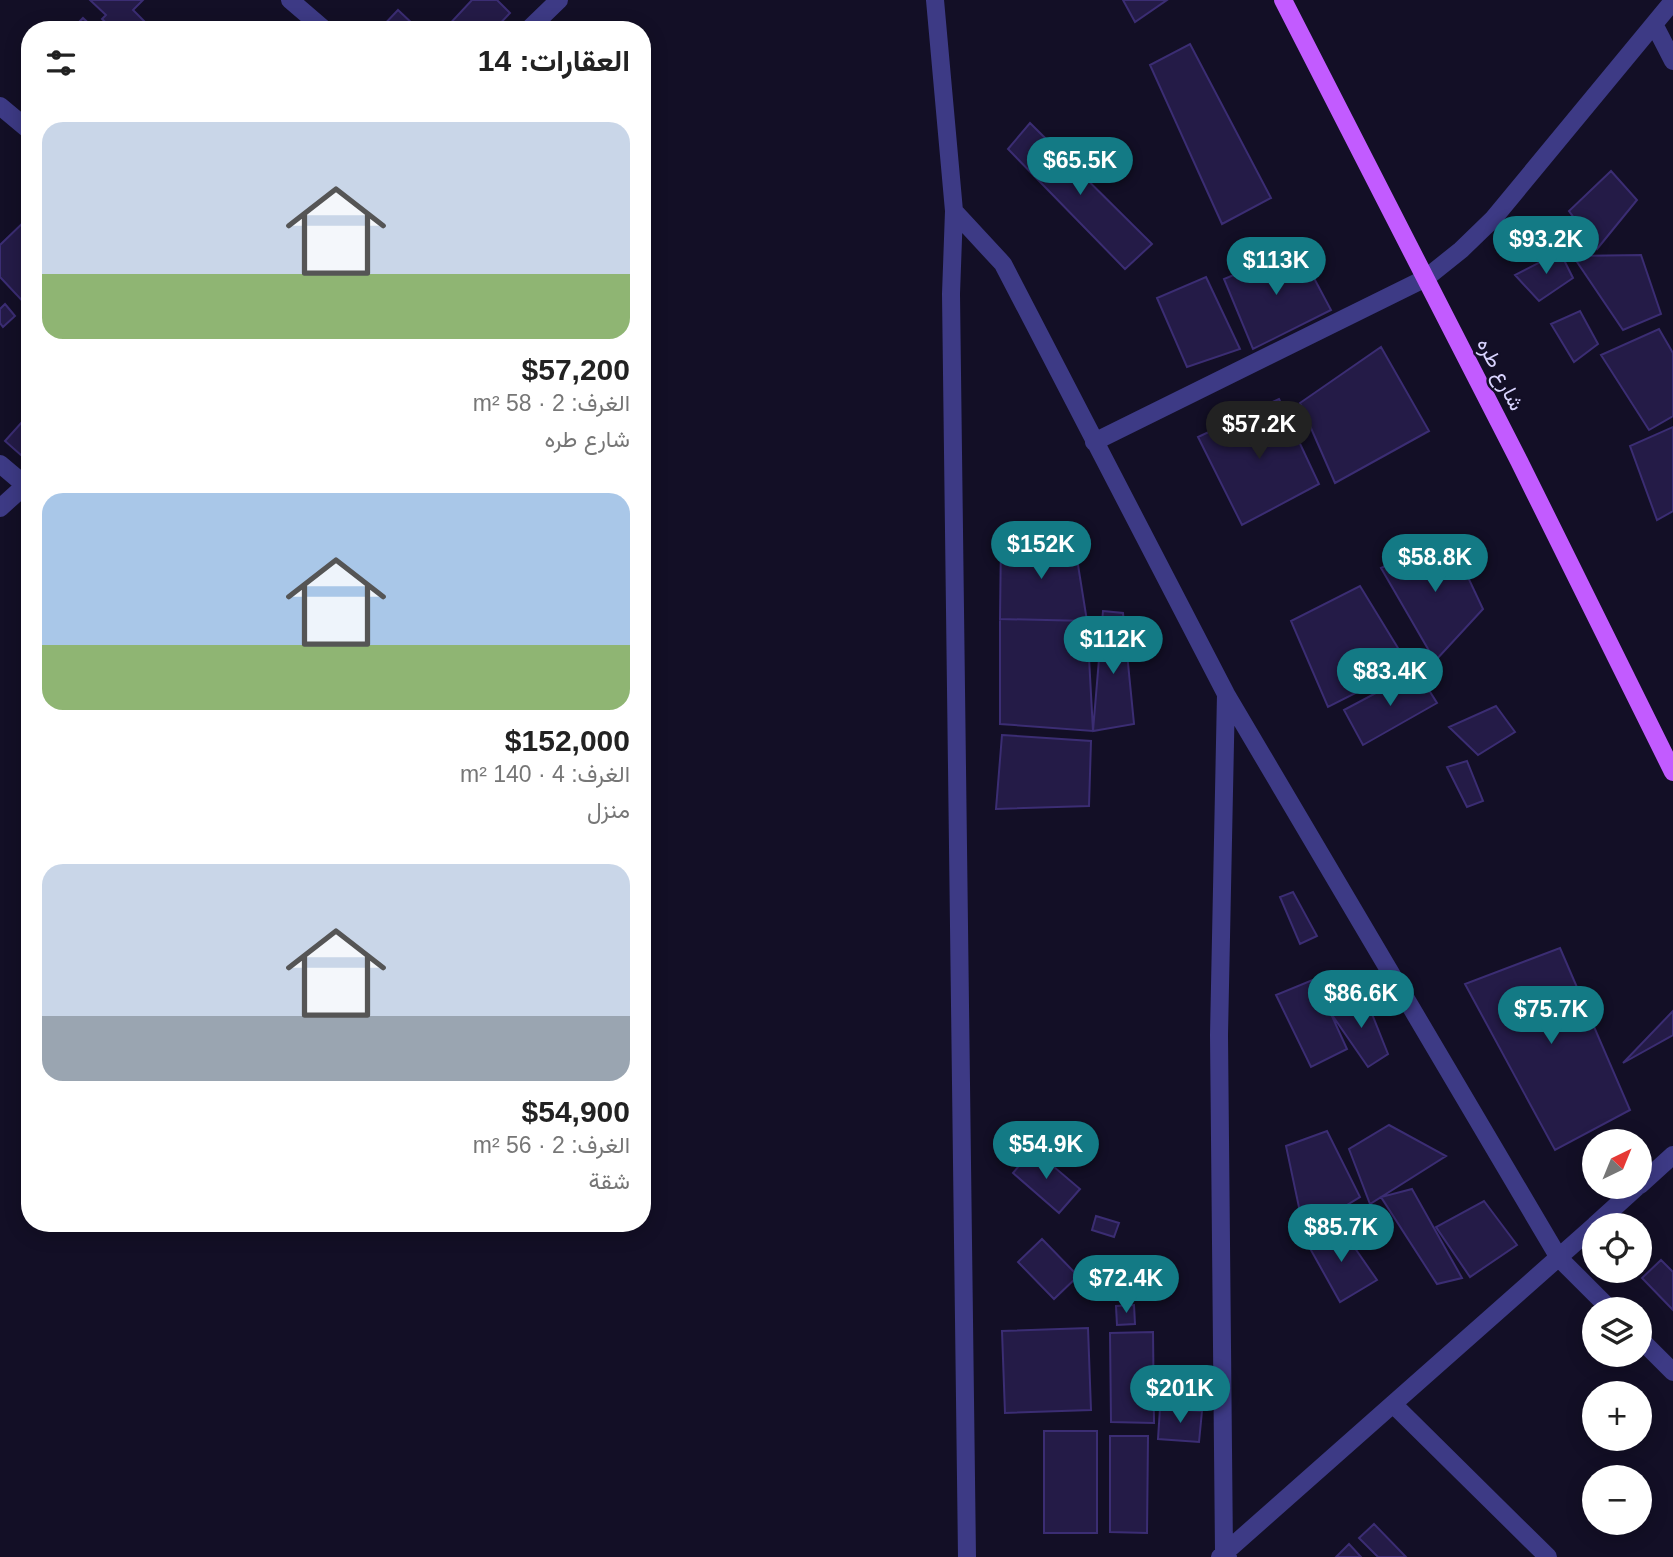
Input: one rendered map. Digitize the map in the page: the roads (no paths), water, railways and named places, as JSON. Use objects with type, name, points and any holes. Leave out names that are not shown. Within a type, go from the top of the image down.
[{"type":"main road","name":"شارع طره","points":[[1283,0],[1619,660],[1673,772]]},
{"type":"street","points":[[290,0],[315,21]]},
{"type":"street","points":[[537,21],[559,0]]},
{"type":"street","points":[[935,0],[954,211],[951,293],[967,1557]]},
{"type":"street","points":[[1094,442],[1426,278],[1461,250],[1493,219],[1673,1]]},
{"type":"street","points":[[1654,24],[1673,61]]},
{"type":"street","points":[[0,106],[21,124]]},
{"type":"street","points":[[954,211],[1003,264],[1226,695],[1559,1258],[1598,1297]]},
{"type":"street","points":[[0,464],[21,479]]},
{"type":"street","points":[[0,508],[21,489]]},
{"type":"street","points":[[1224,1556],[1219,1035],[1226,695]]},
{"type":"street","points":[[1652,1174],[1673,1155]]},
{"type":"street","points":[[1609,1213],[1625,1199]]},
{"type":"street","points":[[1224,1556],[1582,1238]]},
{"type":"street","points":[[1652,1351],[1673,1372]]},
{"type":"street","points":[[1393,1404],[1548,1557]]}]
